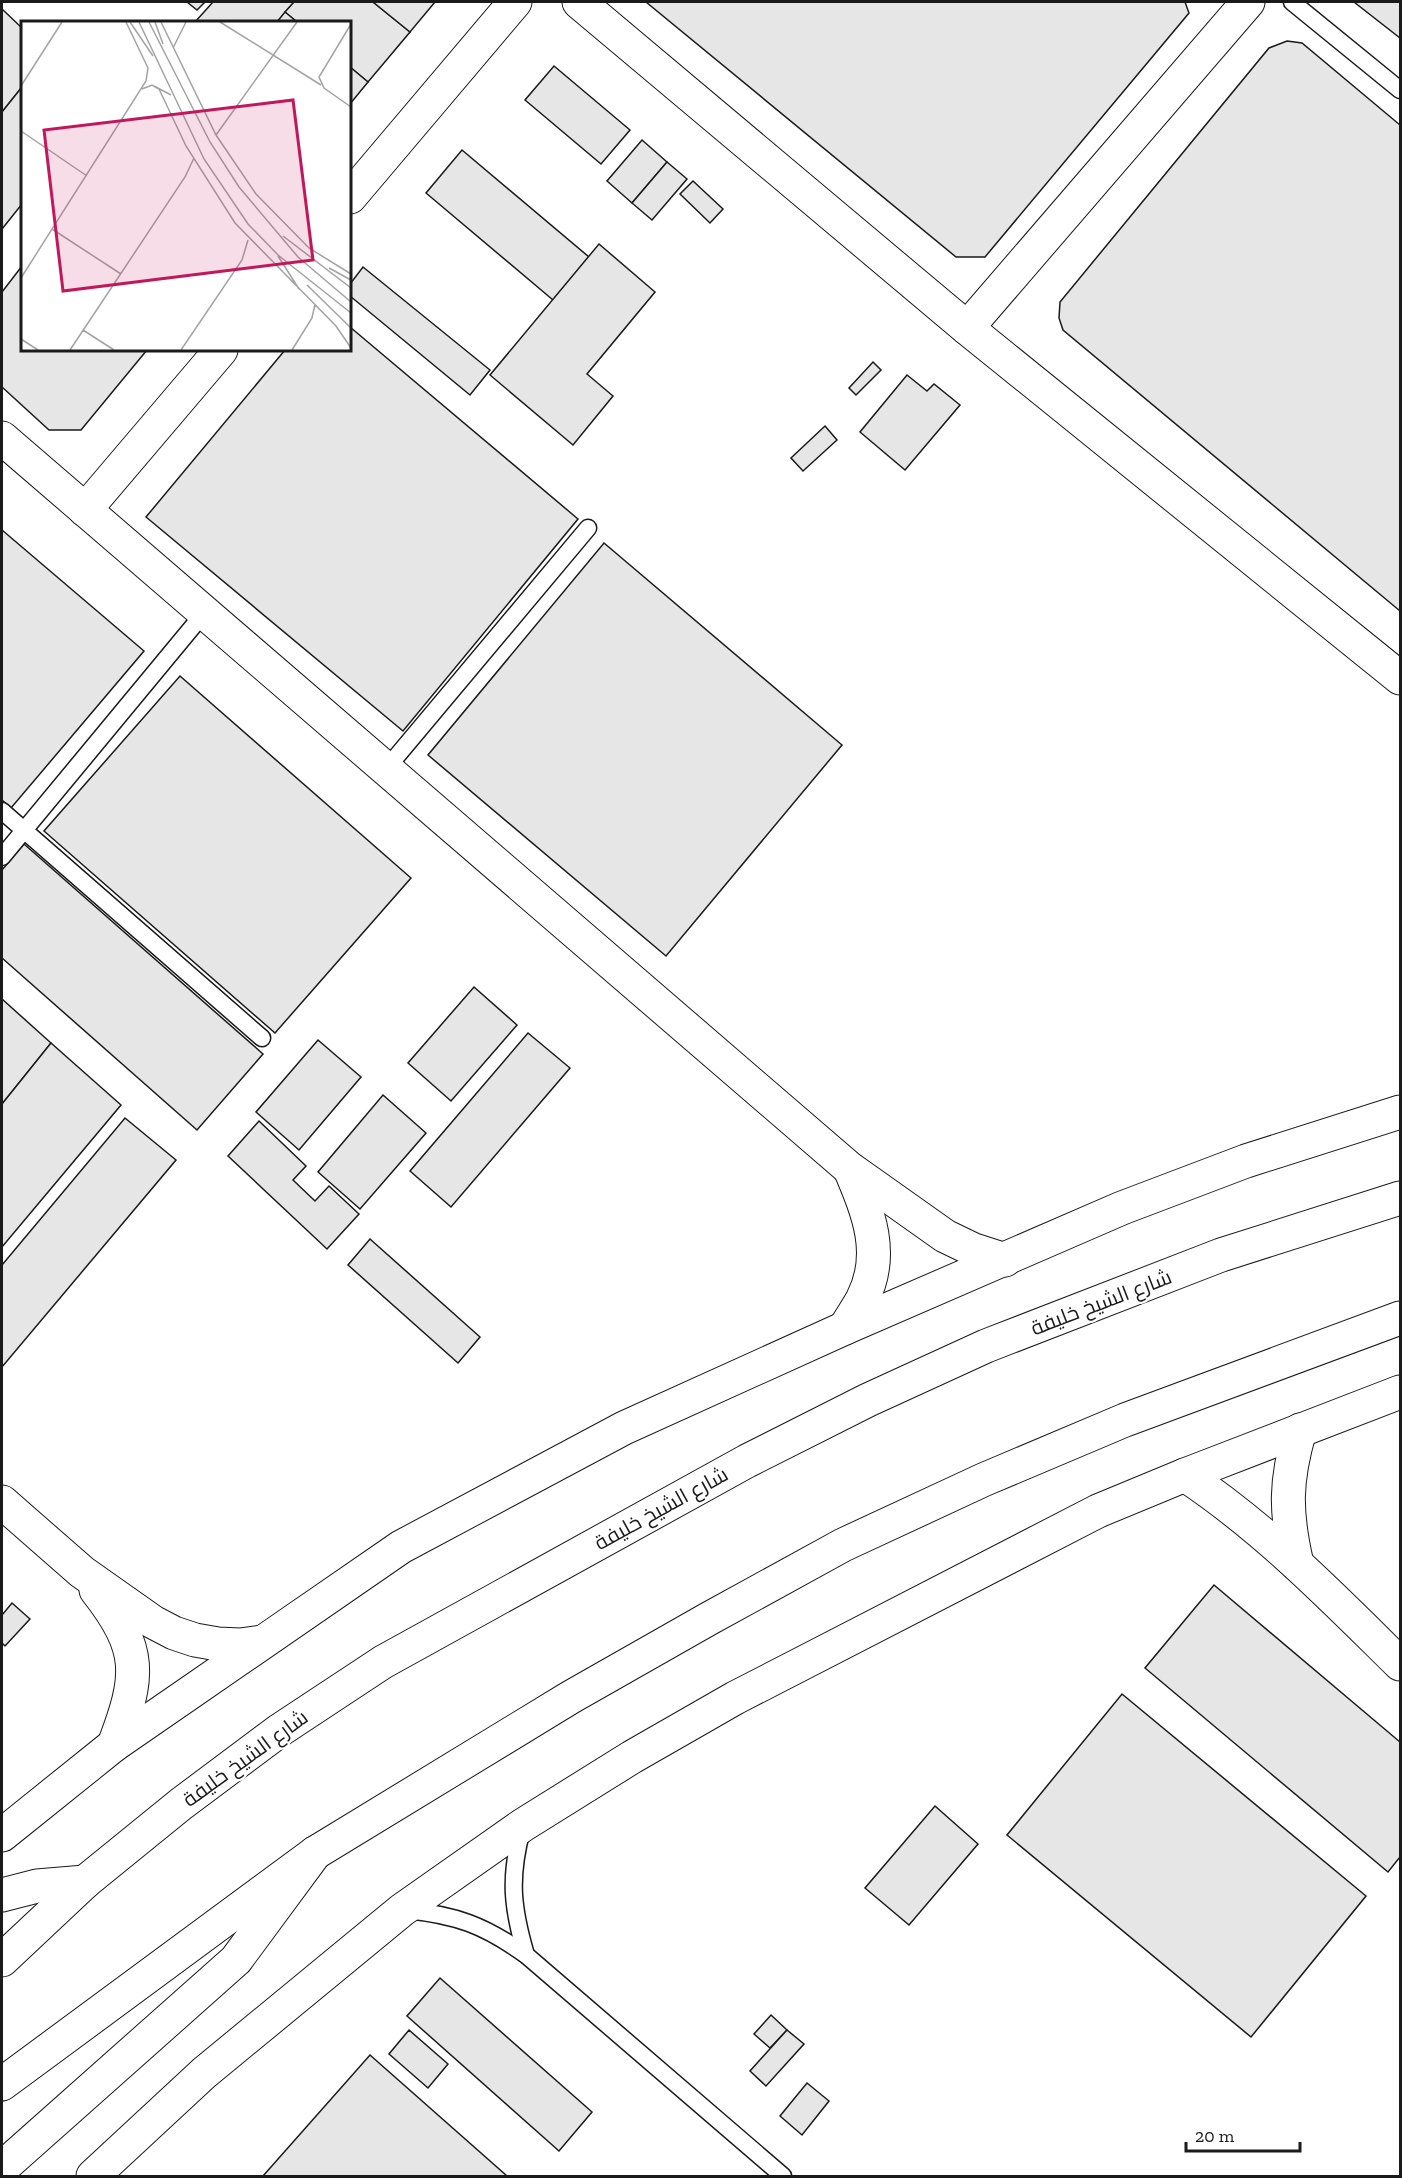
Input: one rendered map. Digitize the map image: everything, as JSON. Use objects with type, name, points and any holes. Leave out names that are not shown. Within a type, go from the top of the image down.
[{"type":"main road","points":[[351,196],[515,2]]},
{"type":"main road","points":[[579,2],[967,328],[1401,678]]},
{"type":"main road","points":[[967,328],[1248,2]]},
{"type":"main road","points":[[85,510],[220,351]]},
{"type":"main road","points":[[2,438],[849,1168],[945,1236],[974,1250],[1005,1260]]},
{"type":"main road","points":[[2,1835],[114,1745],[401,1547],[624,1428],[845,1328],[1122,1208],[1246,1161],[1401,1112]]},
{"type":"main road","points":[[845,1328],[863,1298],[872,1270],[874,1241],[868,1212],[849,1168]]},
{"type":"main road","name":"شارع الشيخ خليفة","points":[[2,1960],[85,1882],[181,1804],[280,1730],[383,1662],[747,1461],[868,1400],[986,1346],[1221,1255],[1401,1198]]},
{"type":"main road","points":[[2,2084],[315,1853],[571,1697],[843,1545],[983,1480],[1125,1420],[1401,1318]]},
{"type":"main road","points":[[93,2176],[204,2073],[402,1910],[523,1825],[633,1756],[735,1698],[1098,1512],[1185,1475],[1401,1392]]},
{"type":"main road","points":[[1297,1564],[1289,1531],[1287,1497],[1291,1463],[1300,1430]]},
{"type":"main road","points":[[1185,1475],[1244,1517],[1297,1564],[1401,1664]]},
{"type":"main road","points":[[2,1502],[82,1572],[153,1622],[174,1633],[195,1640],[240,1645],[263,1642]]},
{"type":"main road","points":[[82,1572],[115,1615],[125,1633],[131,1653],[133,1674],[131,1696],[114,1745]]},
{"type":"main road","points":[[8,2165],[236,1960],[315,1853]]},
{"type":"main road","points":[[2,1895],[37,1886],[85,1882]]},
{"type":"lane","points":[[1292,2],[1401,90]]},
{"type":"lane","points":[[386,769],[588,528]]},
{"type":"lane","points":[[2,857],[204,613]]},
{"type":"lane","points":[[2,811],[262,1038]]},
{"type":"lane","points":[[523,1825],[515,1857],[513,1890],[517,1923],[526,1954]]},
{"type":"lane","points":[[402,1910],[436,1913],[469,1922],[499,1936],[526,1954],[783,2176]]},
{"type":"building","points":[[187,2],[205,2],[197,10]]},
{"type":"building","points":[[213,2],[294,2],[278,21],[196,21]]},
{"type":"building","points":[[294,2],[373,2],[410,32],[368,82],[351,68],[351,21],[296,21],[285,12]]},
{"type":"building","points":[[373,2],[435,2],[410,32]]},
{"type":"building","points":[[646,2],[1185,2],[1189,13],[985,257],[956,257]]},
{"type":"building","points":[[1354,2],[1400,2],[1400,38]]},
{"type":"building","points":[[2,9],[21,27],[21,88],[2,112]]},
{"type":"building","points":[[285,12],[296,21],[278,21]]},
{"type":"building","points":[[1287,41],[1302,43],[1400,125],[1400,611],[1063,330],[1059,318],[1060,302],[1269,48]]},
{"type":"building","points":[[554,66],[630,130],[601,164],[525,100]]},
{"type":"building","points":[[351,68],[368,82],[351,103]]},
{"type":"building","points":[[21,88],[21,205],[2,229],[2,112]]},
{"type":"building","points":[[642,140],[667,162],[632,203],[607,181]]},
{"type":"building","points":[[462,150],[589,257],[553,300],[426,193]]},
{"type":"building","points":[[667,162],[687,179],[652,220],[632,203]]},
{"type":"building","points":[[693,181],[723,209],[710,223],[680,194]]},
{"type":"building","points":[[599,244],[655,292],[587,374],[613,396],[573,445],[490,375]]},
{"type":"building","points":[[21,267],[21,351],[146,351],[81,430],[49,430],[2,387],[2,292]]},
{"type":"building","points":[[363,267],[490,370],[470,395],[351,297],[351,283]]},
{"type":"building","points":[[351,328],[578,519],[403,731],[146,517],[284,351],[351,351]]},
{"type":"building","points":[[873,362],[881,370],[856,395],[849,388]]},
{"type":"building","points":[[907,375],[927,391],[934,384],[960,405],[905,470],[860,432]]},
{"type":"building","points":[[825,426],[837,440],[803,471],[791,458]]},
{"type":"building","points":[[2,530],[144,651],[11,808],[2,800]]},
{"type":"building","points":[[604,543],[842,745],[666,956],[428,755]]},
{"type":"building","points":[[180,676],[411,878],[275,1033],[44,831]]},
{"type":"building","points":[[24,844],[263,1054],[197,1130],[2,958],[2,870]]},
{"type":"building","points":[[474,987],[517,1025],[451,1101],[408,1063]]},
{"type":"building","points":[[2,999],[51,1043],[2,1104]]},
{"type":"building","points":[[528,1033],[570,1068],[451,1207],[410,1171]]},
{"type":"building","points":[[318,1040],[361,1077],[299,1150],[256,1112]]},
{"type":"building","points":[[51,1043],[121,1105],[2,1247],[2,1104]]},
{"type":"building","points":[[383,1095],[426,1133],[360,1209],[318,1172]]},
{"type":"building","points":[[125,1118],[176,1160],[2,1367],[2,1265]]},
{"type":"building","points":[[259,1121],[306,1166],[293,1180],[315,1201],[329,1186],[359,1214],[327,1249],[228,1156]]},
{"type":"building","points":[[370,1239],[480,1337],[458,1363],[348,1265]]},
{"type":"building","points":[[1214,1585],[1400,1742],[1400,1857],[1388,1872],[1145,1668]]},
{"type":"building","points":[[12,1603],[30,1619],[5,1646],[2,1643],[2,1615]]},
{"type":"building","points":[[1122,1694],[1366,1896],[1251,2037],[1007,1835]]},
{"type":"building","points":[[935,1806],[978,1844],[909,1925],[865,1888]]},
{"type":"building","points":[[440,1978],[592,2112],[559,2151],[407,2016]]},
{"type":"building","points":[[771,2015],[787,2030],[770,2048],[754,2034]]},
{"type":"building","points":[[409,2030],[448,2064],[428,2088],[389,2054]]},
{"type":"building","points":[[787,2030],[804,2044],[766,2086],[750,2071]]},
{"type":"building","points":[[370,2055],[507,2176],[263,2176]]},
{"type":"building","points":[[807,2083],[829,2101],[802,2135],[780,2116]]}]
